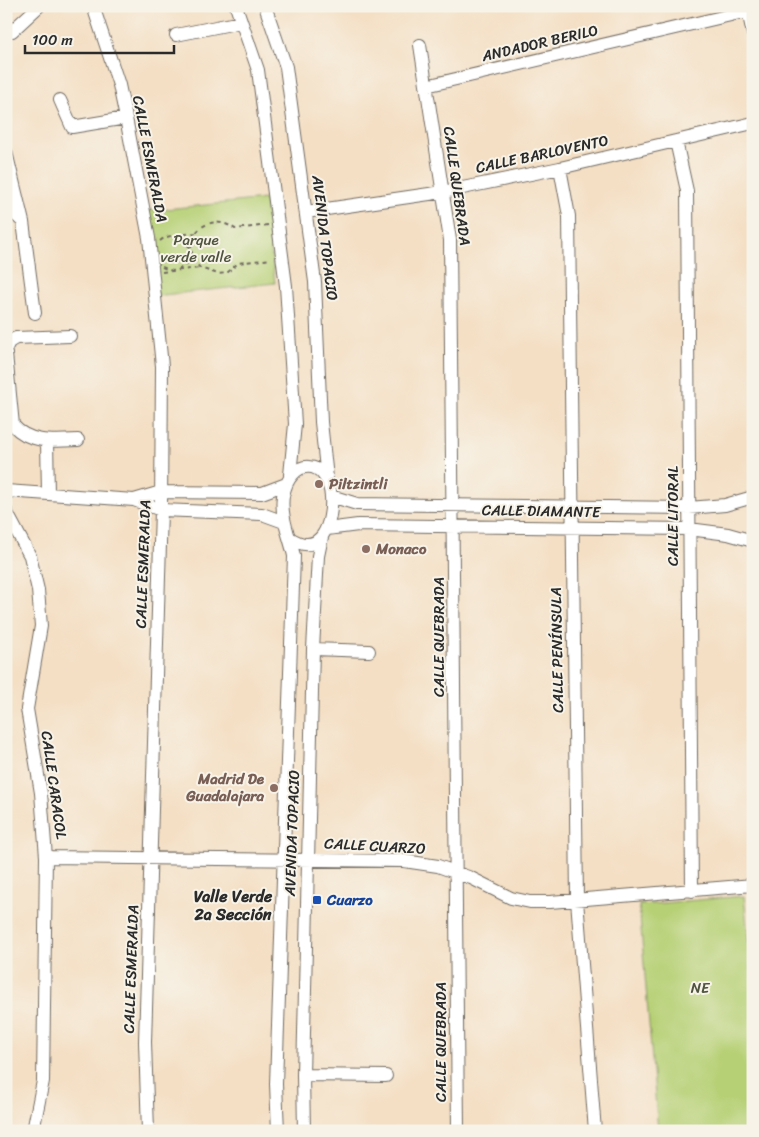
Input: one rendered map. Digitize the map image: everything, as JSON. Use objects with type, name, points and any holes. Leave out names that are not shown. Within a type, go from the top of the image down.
[{"type":"street","points":[[12,30],[39,6]]},
{"type":"street","name":"CALLE ESMERALDA","points":[[93,6],[117,78],[153,242],[162,366],[161,510],[145,1042],[148,1131]]},
{"type":"street","points":[[134,500],[161,492],[262,493],[288,480],[299,468],[311,467],[327,478],[332,509],[324,533],[314,544],[305,545],[290,538],[284,522],[283,498],[288,480],[295,424],[288,312],[258,70],[236,6]]},
{"type":"street","name":"AVENIDA TOPACIO","points":[[265,6],[286,67],[306,212],[318,307],[320,422],[327,478]]},
{"type":"street","points":[[747,9],[753,34]]},
{"type":"street","name":"ANDADOR BERILO","points":[[426,86],[747,9]]},
{"type":"street","points":[[176,36],[241,22]]},
{"type":"street","name":"CALLE QUEBRADA","points":[[420,45],[450,240],[454,504],[458,1131]]},
{"type":"street","points":[[60,100],[72,127],[126,118]]},
{"type":"street","name":"CALLE BARLOVENTO","points":[[306,212],[443,192],[560,168],[753,123]]},
{"type":"street","name":"CALLE LITORAL","points":[[676,141],[687,191],[692,891]]},
{"type":"street","points":[[6,152],[24,222],[35,313]]},
{"type":"street","name":"CALLE PENÍNSULA","points":[[560,168],[569,216],[577,900],[595,1131]]},
{"type":"street","points":[[6,206],[24,222]]},
{"type":"street","points":[[6,348],[9,342],[16,338],[70,336]]},
{"type":"street","points":[[6,354],[13,425],[25,435],[48,441],[78,440]]},
{"type":"street","points":[[48,441],[48,493]]},
{"type":"street","points":[[6,491],[134,500],[161,510],[262,514],[284,522]]},
{"type":"street","name":"CALLE DIAMANTE","points":[[331,496],[356,504],[689,508],[725,505],[753,497]]},
{"type":"street","name":"CALLE CARACOL","points":[[6,511],[30,556],[38,590],[42,626],[27,709],[41,793],[46,857],[43,1081],[33,1131]]},
{"type":"street","name":"CALLE DIAMANTE","points":[[324,533],[358,525],[689,529],[728,534],[753,541]]},
{"type":"street","name":"AVENIDA TOPACIO","points":[[304,1131],[303,1075],[313,649],[318,556],[324,533]]},
{"type":"street","name":"AVENIDA TOPACIO","points":[[278,1131],[276,1084],[286,859],[294,556],[290,538]]},
{"type":"street","points":[[313,649],[369,651]]},
{"type":"street","name":"CALLE CUARZO","points":[[46,857],[404,861],[438,866],[457,872],[511,898],[550,902],[753,885]]},
{"type":"street","points":[[303,1075],[386,1076]]},
{"type":"path","points":[[178,270],[188,263],[193,239],[196,233],[204,226],[212,223],[228,224],[235,229],[278,223]]},
{"type":"path","points":[[153,242],[165,237],[196,233]]},
{"type":"path","points":[[153,242],[171,236],[178,236],[186,241],[200,268]]},
{"type":"path","points":[[155,268],[172,271],[200,268],[218,274],[227,273],[238,263],[282,257]]},
{"type":"path","points":[[155,268],[162,267],[172,271]]},
{"type":"green space","name":"Parque verde valle","points":[[265,199],[275,283],[154,296],[146,211]]},
{"type":"green space","name":"NE","points":[[744,896],[753,985],[753,1131],[658,1131],[639,905]]},
{"type":"place","name":"Piltzintli","points":[[319,484]]},
{"type":"place","name":"Monaco","points":[[366,549]]},
{"type":"place","name":"Madrid De Guadalajara","points":[[274,788]]},
{"type":"place","name":"Cuarzo","points":[[317,900]]},
{"type":"district","name":"Valle Verde 2a Sección","points":[[233,905]]}]
